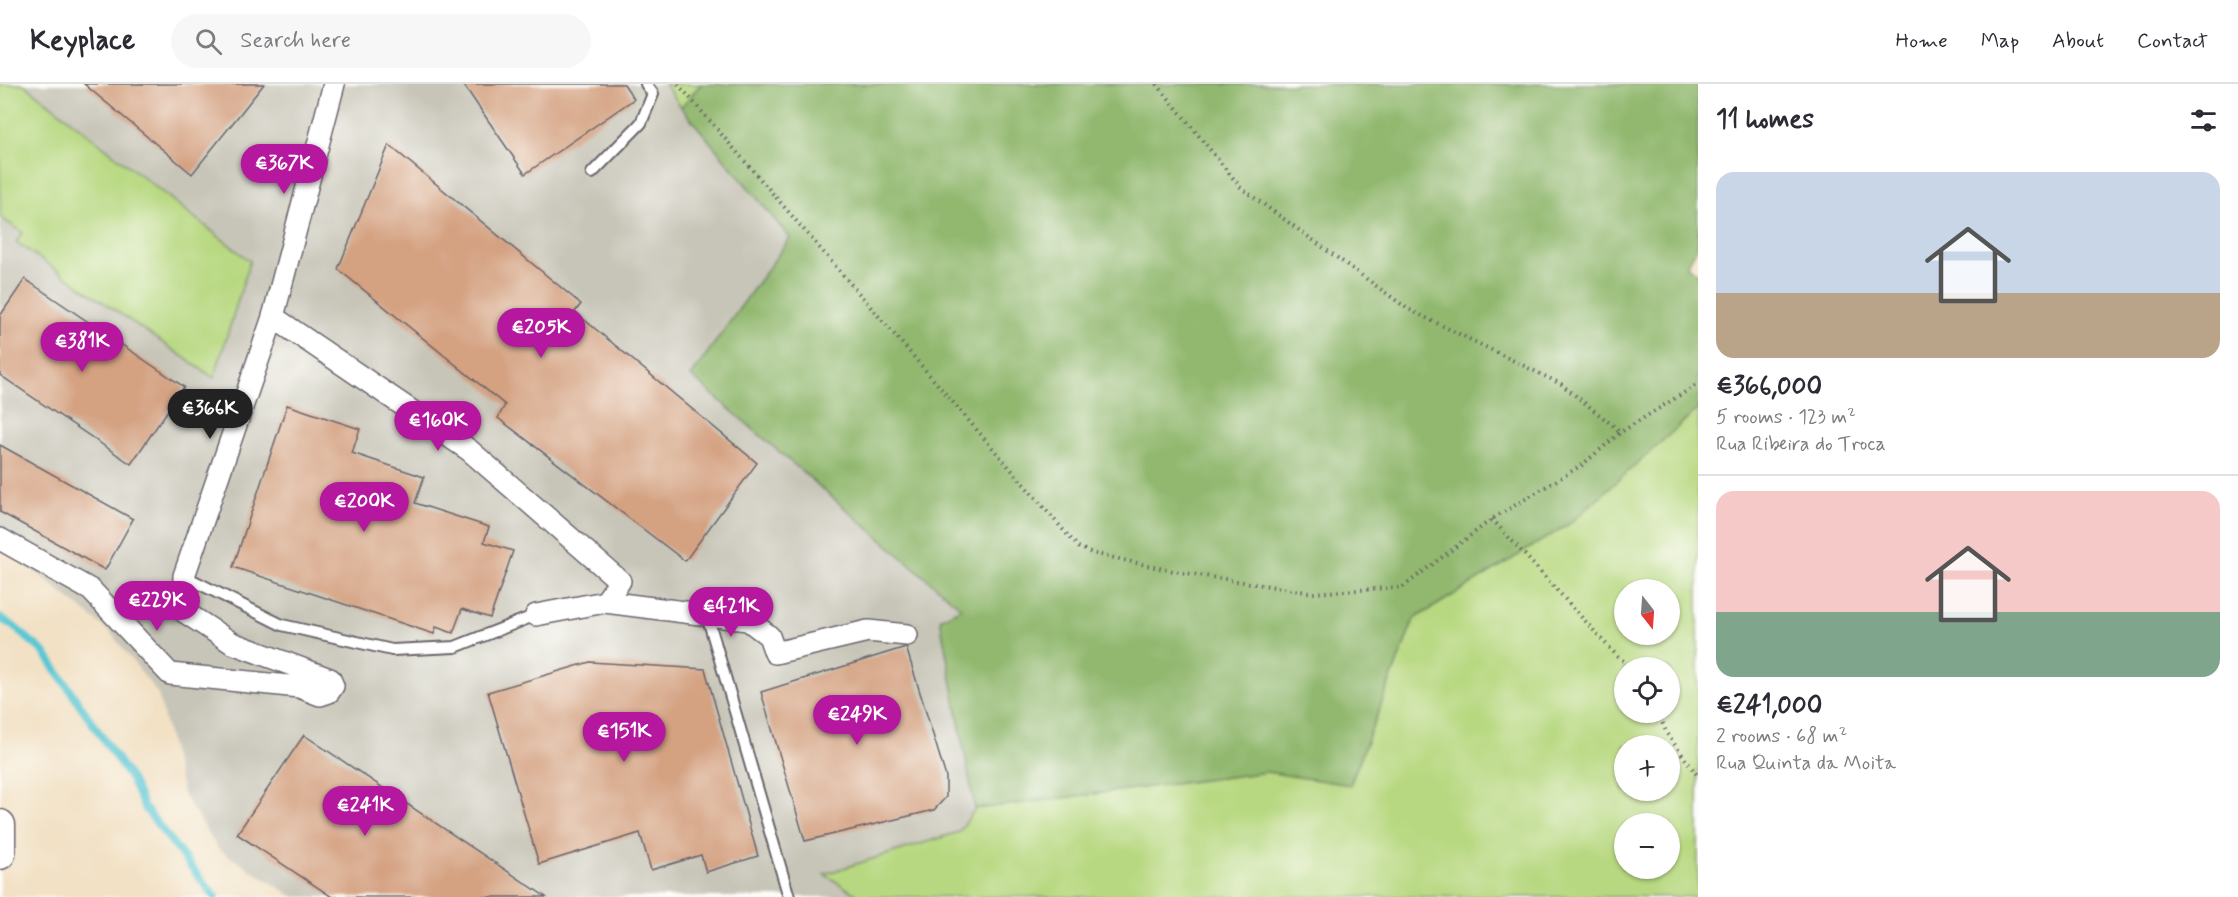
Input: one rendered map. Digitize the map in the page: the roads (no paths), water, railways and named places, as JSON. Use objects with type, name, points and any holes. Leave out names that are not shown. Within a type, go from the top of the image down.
[{"type":"main road","points":[[0,825],[0,854]]},
{"type":"street","points":[[0,539],[91,590],[170,674],[299,687],[320,695],[329,692],[333,686],[330,679],[232,644],[183,611],[184,576],[273,316],[334,84]]},
{"type":"street","points":[[273,316],[469,450],[620,581],[605,602]]},
{"type":"street","points":[[536,615],[605,602],[748,620],[769,636],[775,653],[868,631],[907,635]]},
{"type":"lane","points":[[592,173],[641,123],[653,94],[646,84]]},
{"type":"lane","points":[[184,576],[282,625],[392,650],[455,647],[536,615]]},
{"type":"lane","points":[[707,615],[789,897]]},
{"type":"waterway","points":[[0,618],[44,652],[132,781],[144,807],[215,897]]}]
